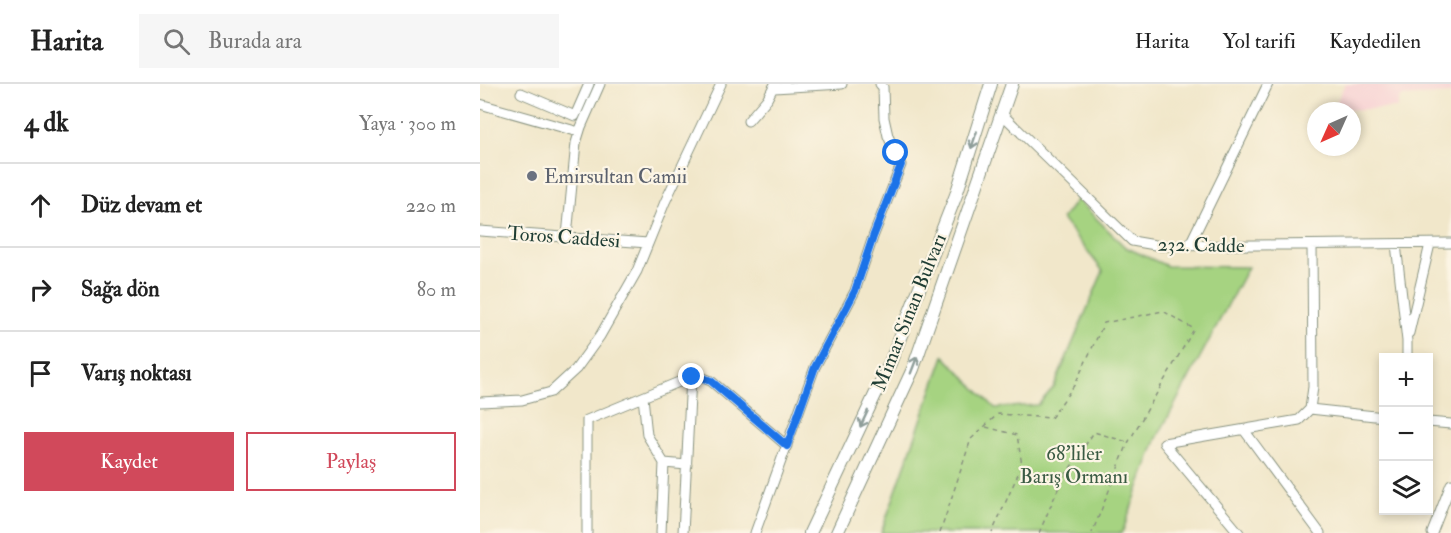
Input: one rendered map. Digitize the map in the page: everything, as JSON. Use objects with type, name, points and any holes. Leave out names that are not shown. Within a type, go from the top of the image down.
[{"type":"main road","name":"Mimar Sinan Bulvarı","points":[[810,533],[890,363],[956,195],[992,84]]},
{"type":"main road","name":"Mimar Sinan Bulvarı","points":[[837,533],[913,369],[1012,84]]},
{"type":"street","points":[[521,93],[575,116],[589,84]]},
{"type":"street","points":[[567,236],[576,143],[600,84]]},
{"type":"street","points":[[480,402],[522,400],[551,392],[576,369],[600,336],[637,271],[665,202],[721,84]]},
{"type":"street","points":[[748,121],[775,86],[842,84]]},
{"type":"street","points":[[755,533],[815,367],[855,291],[901,165],[888,136],[884,118],[883,87],[880,84]]},
{"type":"street","points":[[1189,246],[1268,84]]},
{"type":"street","points":[[480,104],[579,132]]},
{"type":"street","points":[[538,121],[546,105]]},
{"type":"street","name":"232. Cadde","points":[[1002,114],[1132,241],[1161,246],[1451,243]]},
{"type":"street","name":"Toros Caddesi","points":[[480,231],[648,243]]},
{"type":"street","points":[[1396,244],[1407,353]]},
{"type":"street","points":[[1407,341],[1430,244]]},
{"type":"street","points":[[1239,533],[1164,443],[1299,420],[1310,409],[1313,387],[1312,245]]},
{"type":"street","points":[[586,533],[587,420],[698,376],[711,381],[787,446]]},
{"type":"street","points":[[683,533],[692,377]]},
{"type":"street","points":[[643,397],[646,435],[664,463],[661,533]]},
{"type":"street","points":[[1310,409],[1379,417]]},
{"type":"street","points":[[1433,422],[1451,424]]},
{"type":"street","points":[[1244,430],[1320,533]]},
{"type":"street","points":[[664,463],[687,465]]},
{"type":"street","points":[[1432,533],[1451,484]]},
{"type":"path","points":[[940,533],[971,439],[998,414],[1050,418],[1075,384],[1104,323],[1163,311],[1194,329],[1128,443],[1092,533]]},
{"type":"path","points":[[985,426],[1017,435],[1022,465],[992,533]]},
{"type":"path","points":[[1039,533],[1061,482],[1094,432],[1128,443]]},
{"type":"shaded area","points":[[1345,84],[1451,84],[1451,94],[1400,97],[1397,108],[1361,109],[1361,102],[1337,101]]},
{"type":"green space","name":"68'liler Barış Ormanı","points":[[1077,199],[1125,247],[1167,266],[1248,267],[1156,440],[1122,533],[881,533],[944,356],[995,408],[1038,405],[1054,387],[1103,271],[1062,219]]},
{"type":"place","name":"Emirsultan Camii","points":[[532,176]]},
{"type":"route","points":[[692,377],[698,376],[711,381],[787,446],[815,367],[855,291],[901,165],[896,153]]}]
